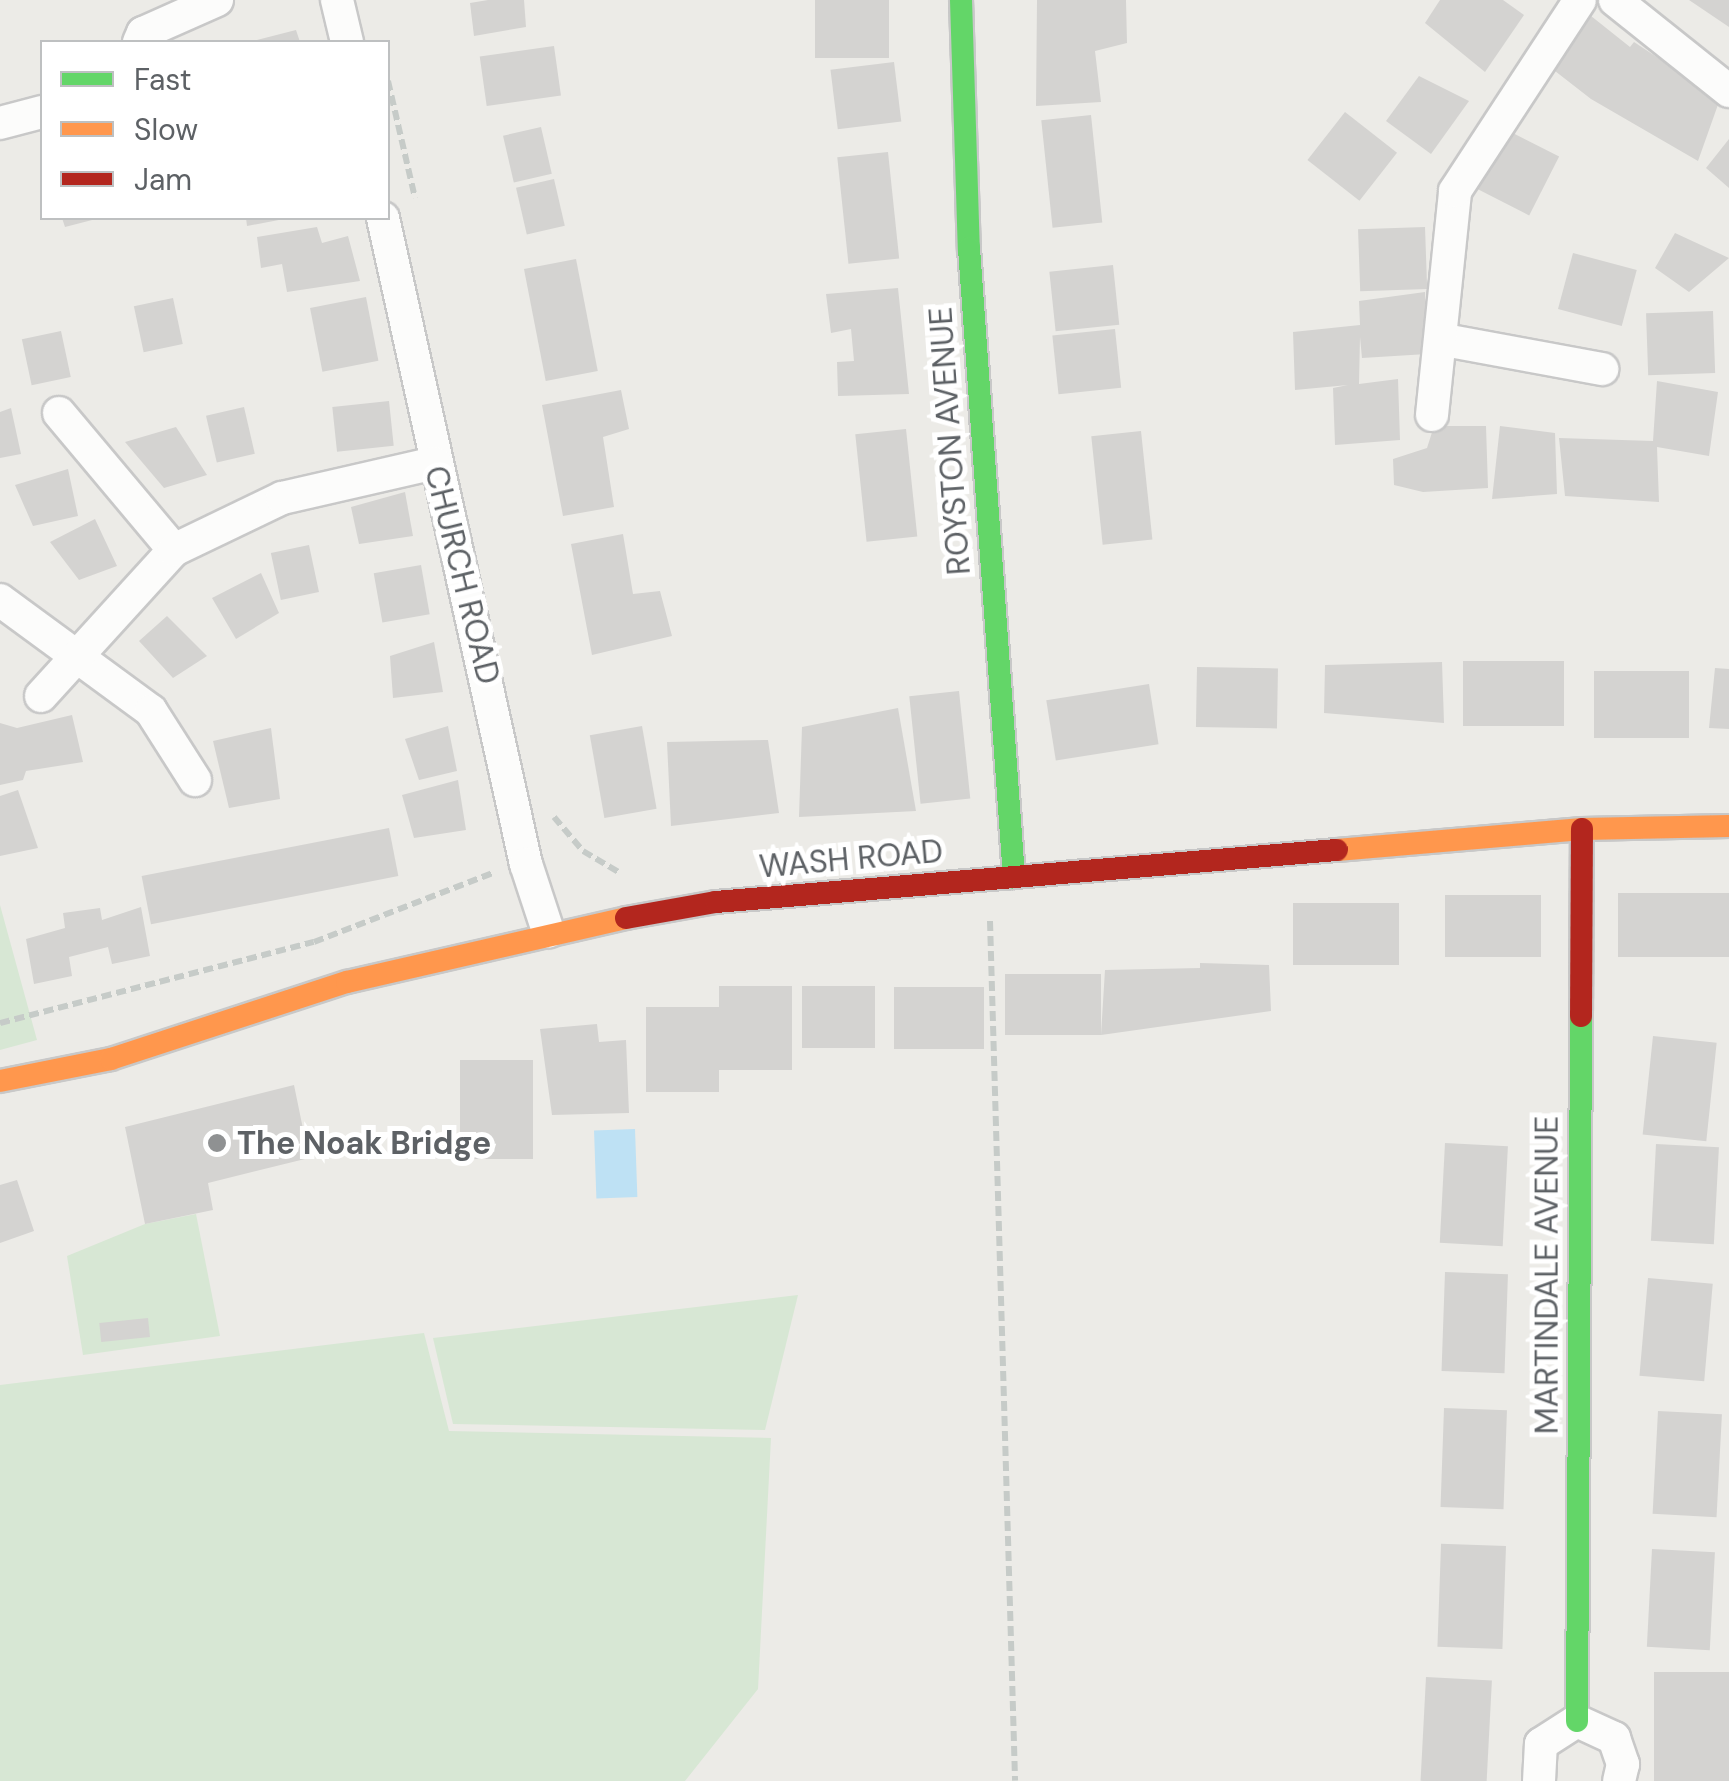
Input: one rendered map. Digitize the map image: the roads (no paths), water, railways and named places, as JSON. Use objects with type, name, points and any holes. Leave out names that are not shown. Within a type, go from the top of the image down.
[{"type":"street","points":[[140,40],[144,33],[217,0]]},
{"type":"street","points":[[337,0],[346,40]]},
{"type":"street","name":"ROYSTON AVENUE","points":[[962,0],[969,248],[1014,877]]},
{"type":"street","points":[[1432,414],[1444,340],[1455,191],[1580,0]]},
{"type":"street","points":[[1615,0],[1729,92]]},
{"type":"street","points":[[0,123],[40,113]]},
{"type":"street","name":"CHURCH ROAD","points":[[383,220],[435,463],[511,774],[526,864],[548,931]]},
{"type":"street","points":[[1444,340],[1602,369]]},
{"type":"street","points":[[59,412],[174,550]]},
{"type":"street","points":[[41,696],[174,550],[282,498],[435,463]]},
{"type":"street","points":[[0,600],[151,711],[195,780]]},
{"type":"street","name":"WASH ROAD","points":[[0,1081],[111,1059],[347,982],[548,931],[716,902],[1582,829],[1729,826]]},
{"type":"street","name":"MARTINDALE AVENUE","points":[[1577,1721],[1582,829]]},
{"type":"street","points":[[1540,1781],[1541,1744],[1577,1721],[1614,1738],[1623,1764],[1619,1781]]},
{"type":"water","points":[[635,1129],[637,1197],[596,1198],[594,1130]]},
{"type":"place","name":"The Noak Bridge","points":[[217,1143]]}]
